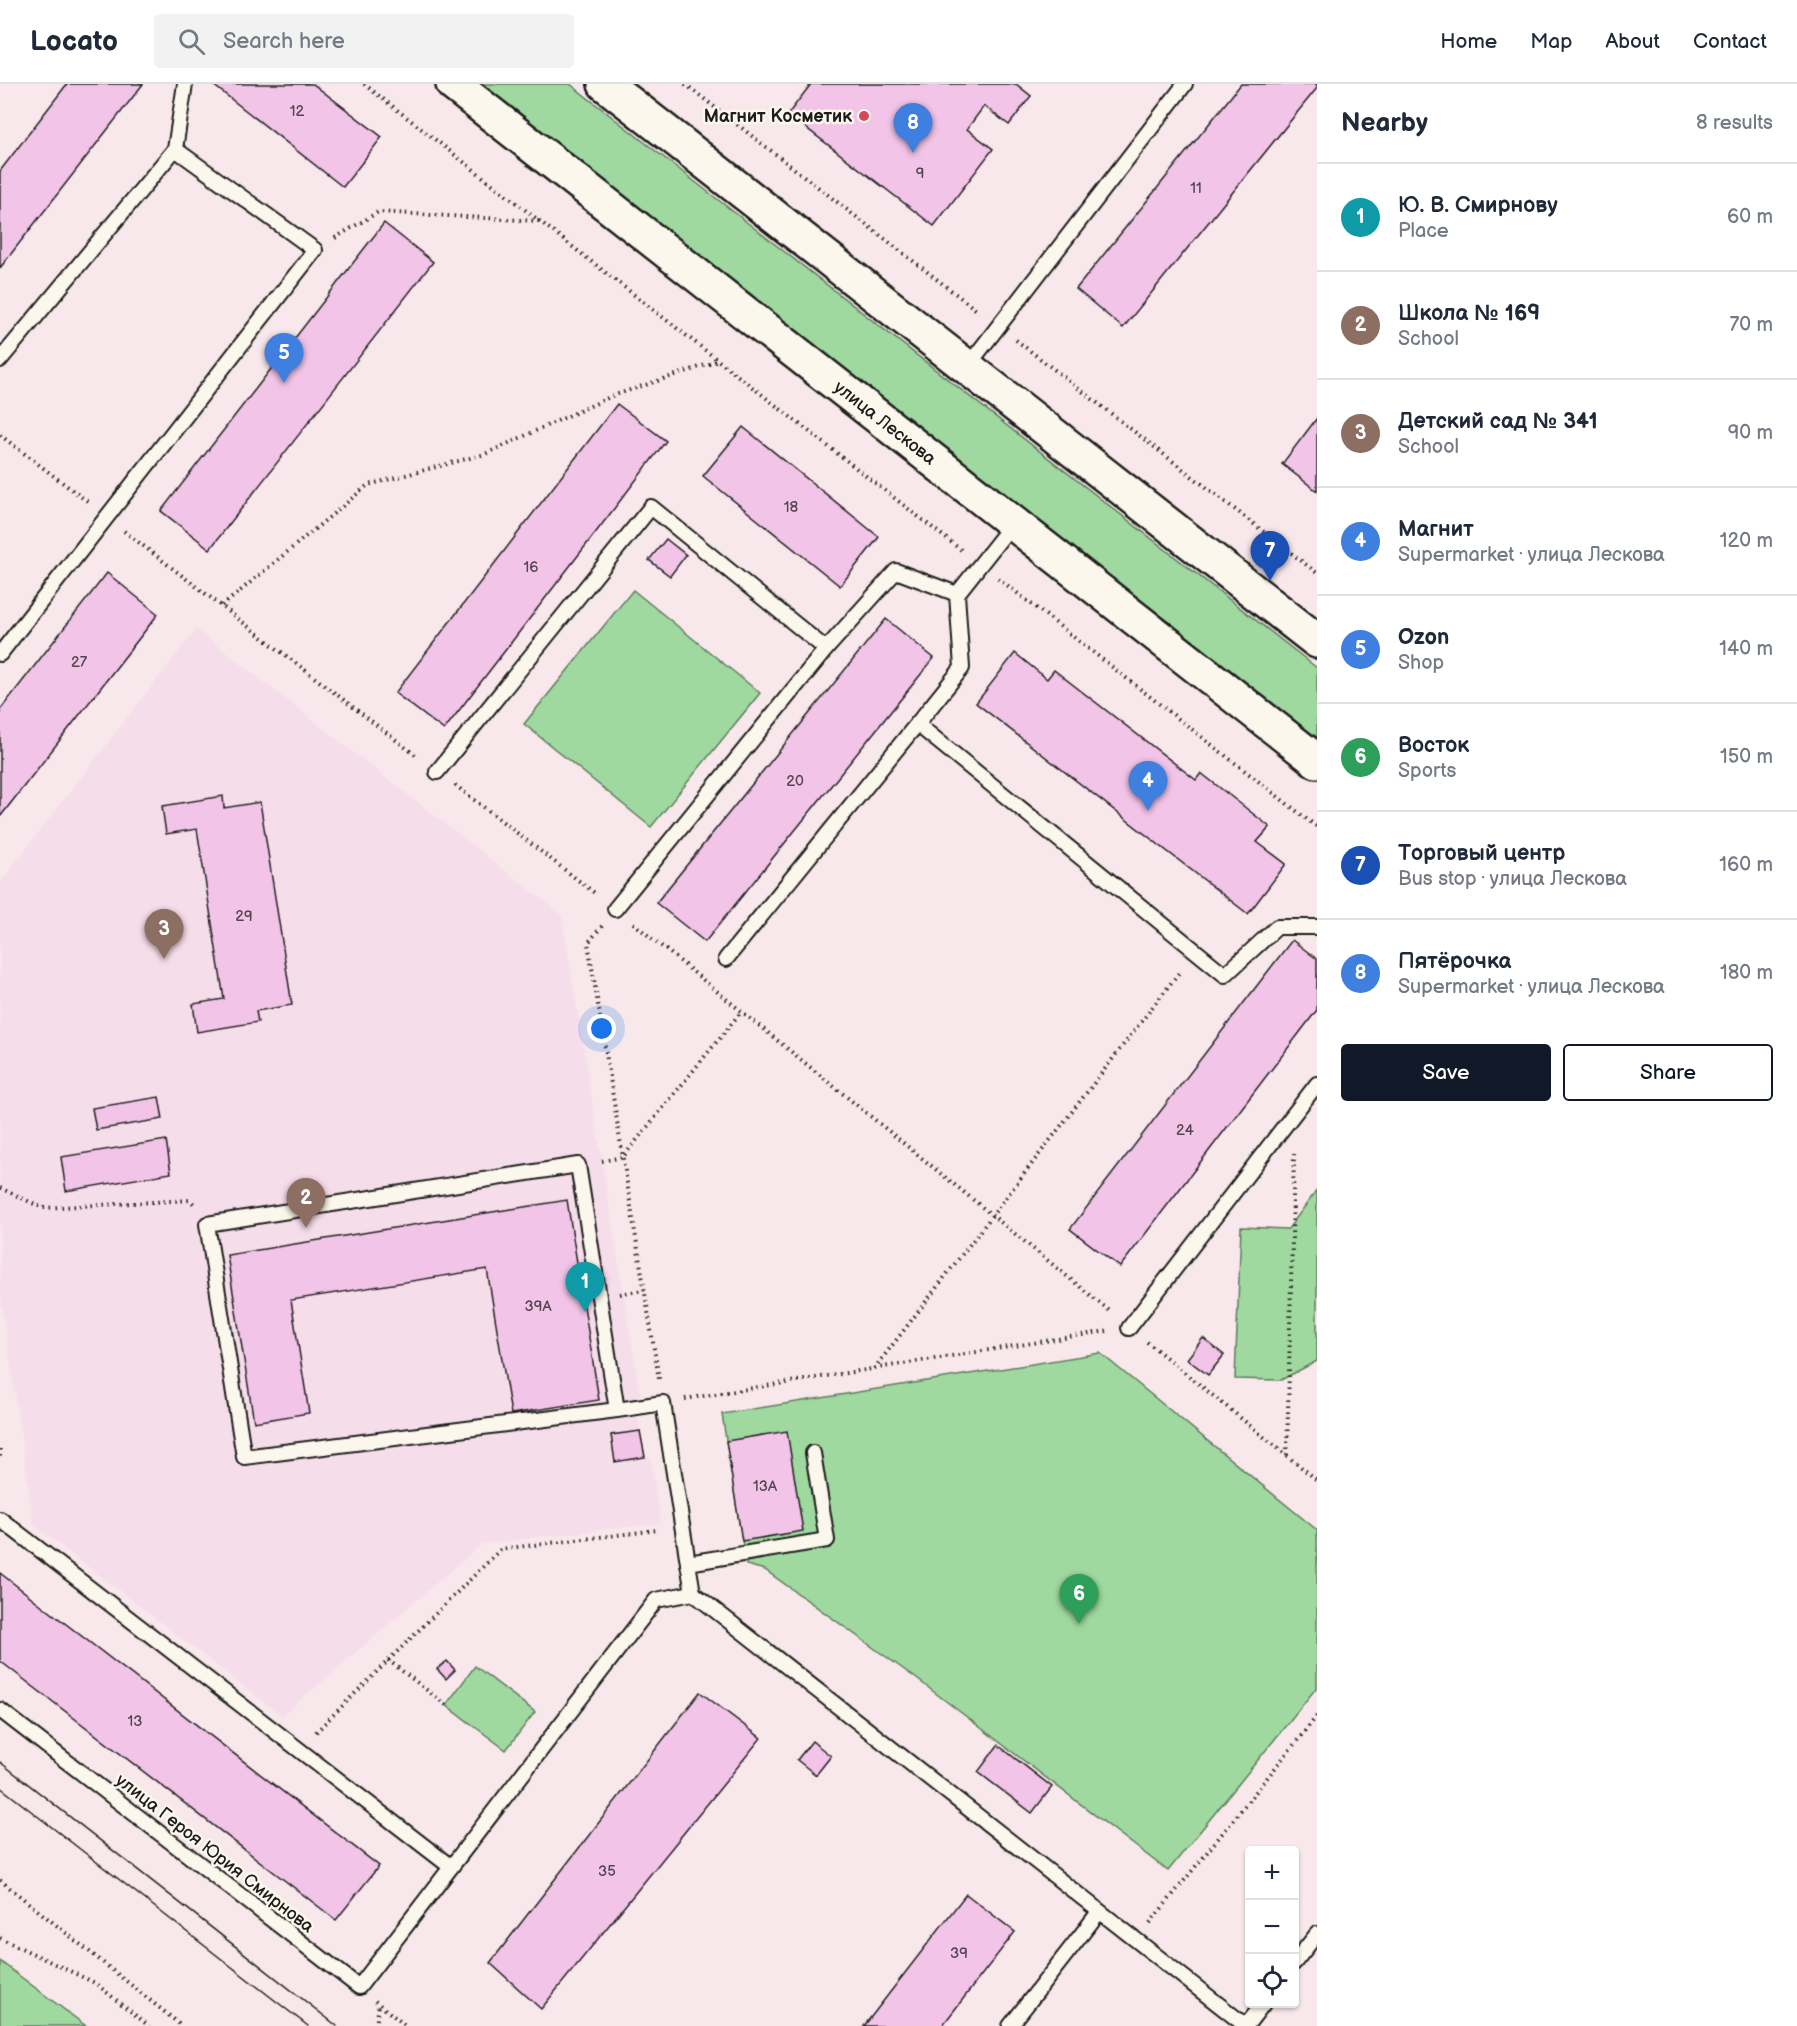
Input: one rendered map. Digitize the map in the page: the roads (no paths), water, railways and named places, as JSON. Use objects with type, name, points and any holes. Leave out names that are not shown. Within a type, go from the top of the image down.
[{"type":"main road","name":"улица Лескова","points":[[453,84],[1317,762]]},
{"type":"main road","points":[[605,84],[1317,641]]},
{"type":"lane","points":[[0,360],[175,149],[185,84]]},
{"type":"lane","points":[[967,367],[1185,84]]},
{"type":"lane","points":[[0,654],[315,250],[175,149]]},
{"type":"lane","points":[[437,772],[651,507],[826,649]]},
{"type":"lane","points":[[726,959],[962,668],[957,594],[1013,523]]},
{"type":"lane","points":[[615,909],[826,649],[896,571],[957,594]]},
{"type":"lane","points":[[917,724],[1225,975],[1277,927],[1317,927]]},
{"type":"lane","points":[[1129,1328],[1317,1084]]},
{"type":"lane","points":[[617,1410],[578,1165],[207,1224],[244,1457],[617,1410],[663,1403],[693,1593],[1246,2026],[1260,2008]]},
{"type":"lane","points":[[688,1563],[827,1540],[813,1453]]},
{"type":"lane","points":[[0,1519],[451,1867],[656,1600],[693,1593]]},
{"type":"lane","name":"улица Героя Юрия Смирнова","points":[[0,1710],[359,1987],[451,1867]]},
{"type":"lane","points":[[1010,2026],[1100,1912]]},
{"type":"lane","points":[[1299,1957],[1317,1934]]},
{"type":"tram line","points":[[0,1762],[337,2026]]},
{"type":"tram line","points":[[0,1787],[308,2026]]},
{"type":"place","name":"Магнит Косметик","points":[[864,116]]},
{"type":"place","name":"Пятёрочка","points":[[913,153]]},
{"type":"place","name":"Ozon","points":[[284,383]]},
{"type":"place","name":"Торговый центр","points":[[1270,581]]},
{"type":"place","name":"Магнит","points":[[1148,811]]},
{"type":"place","name":"Детский сад № 341","points":[[164,959]]},
{"type":"place","name":"Школа № 169","points":[[306,1228]]},
{"type":"place","name":"Ю. В. Смирнову","points":[[585,1312]]},
{"type":"place","name":"Восток","points":[[1079,1624]]}]
